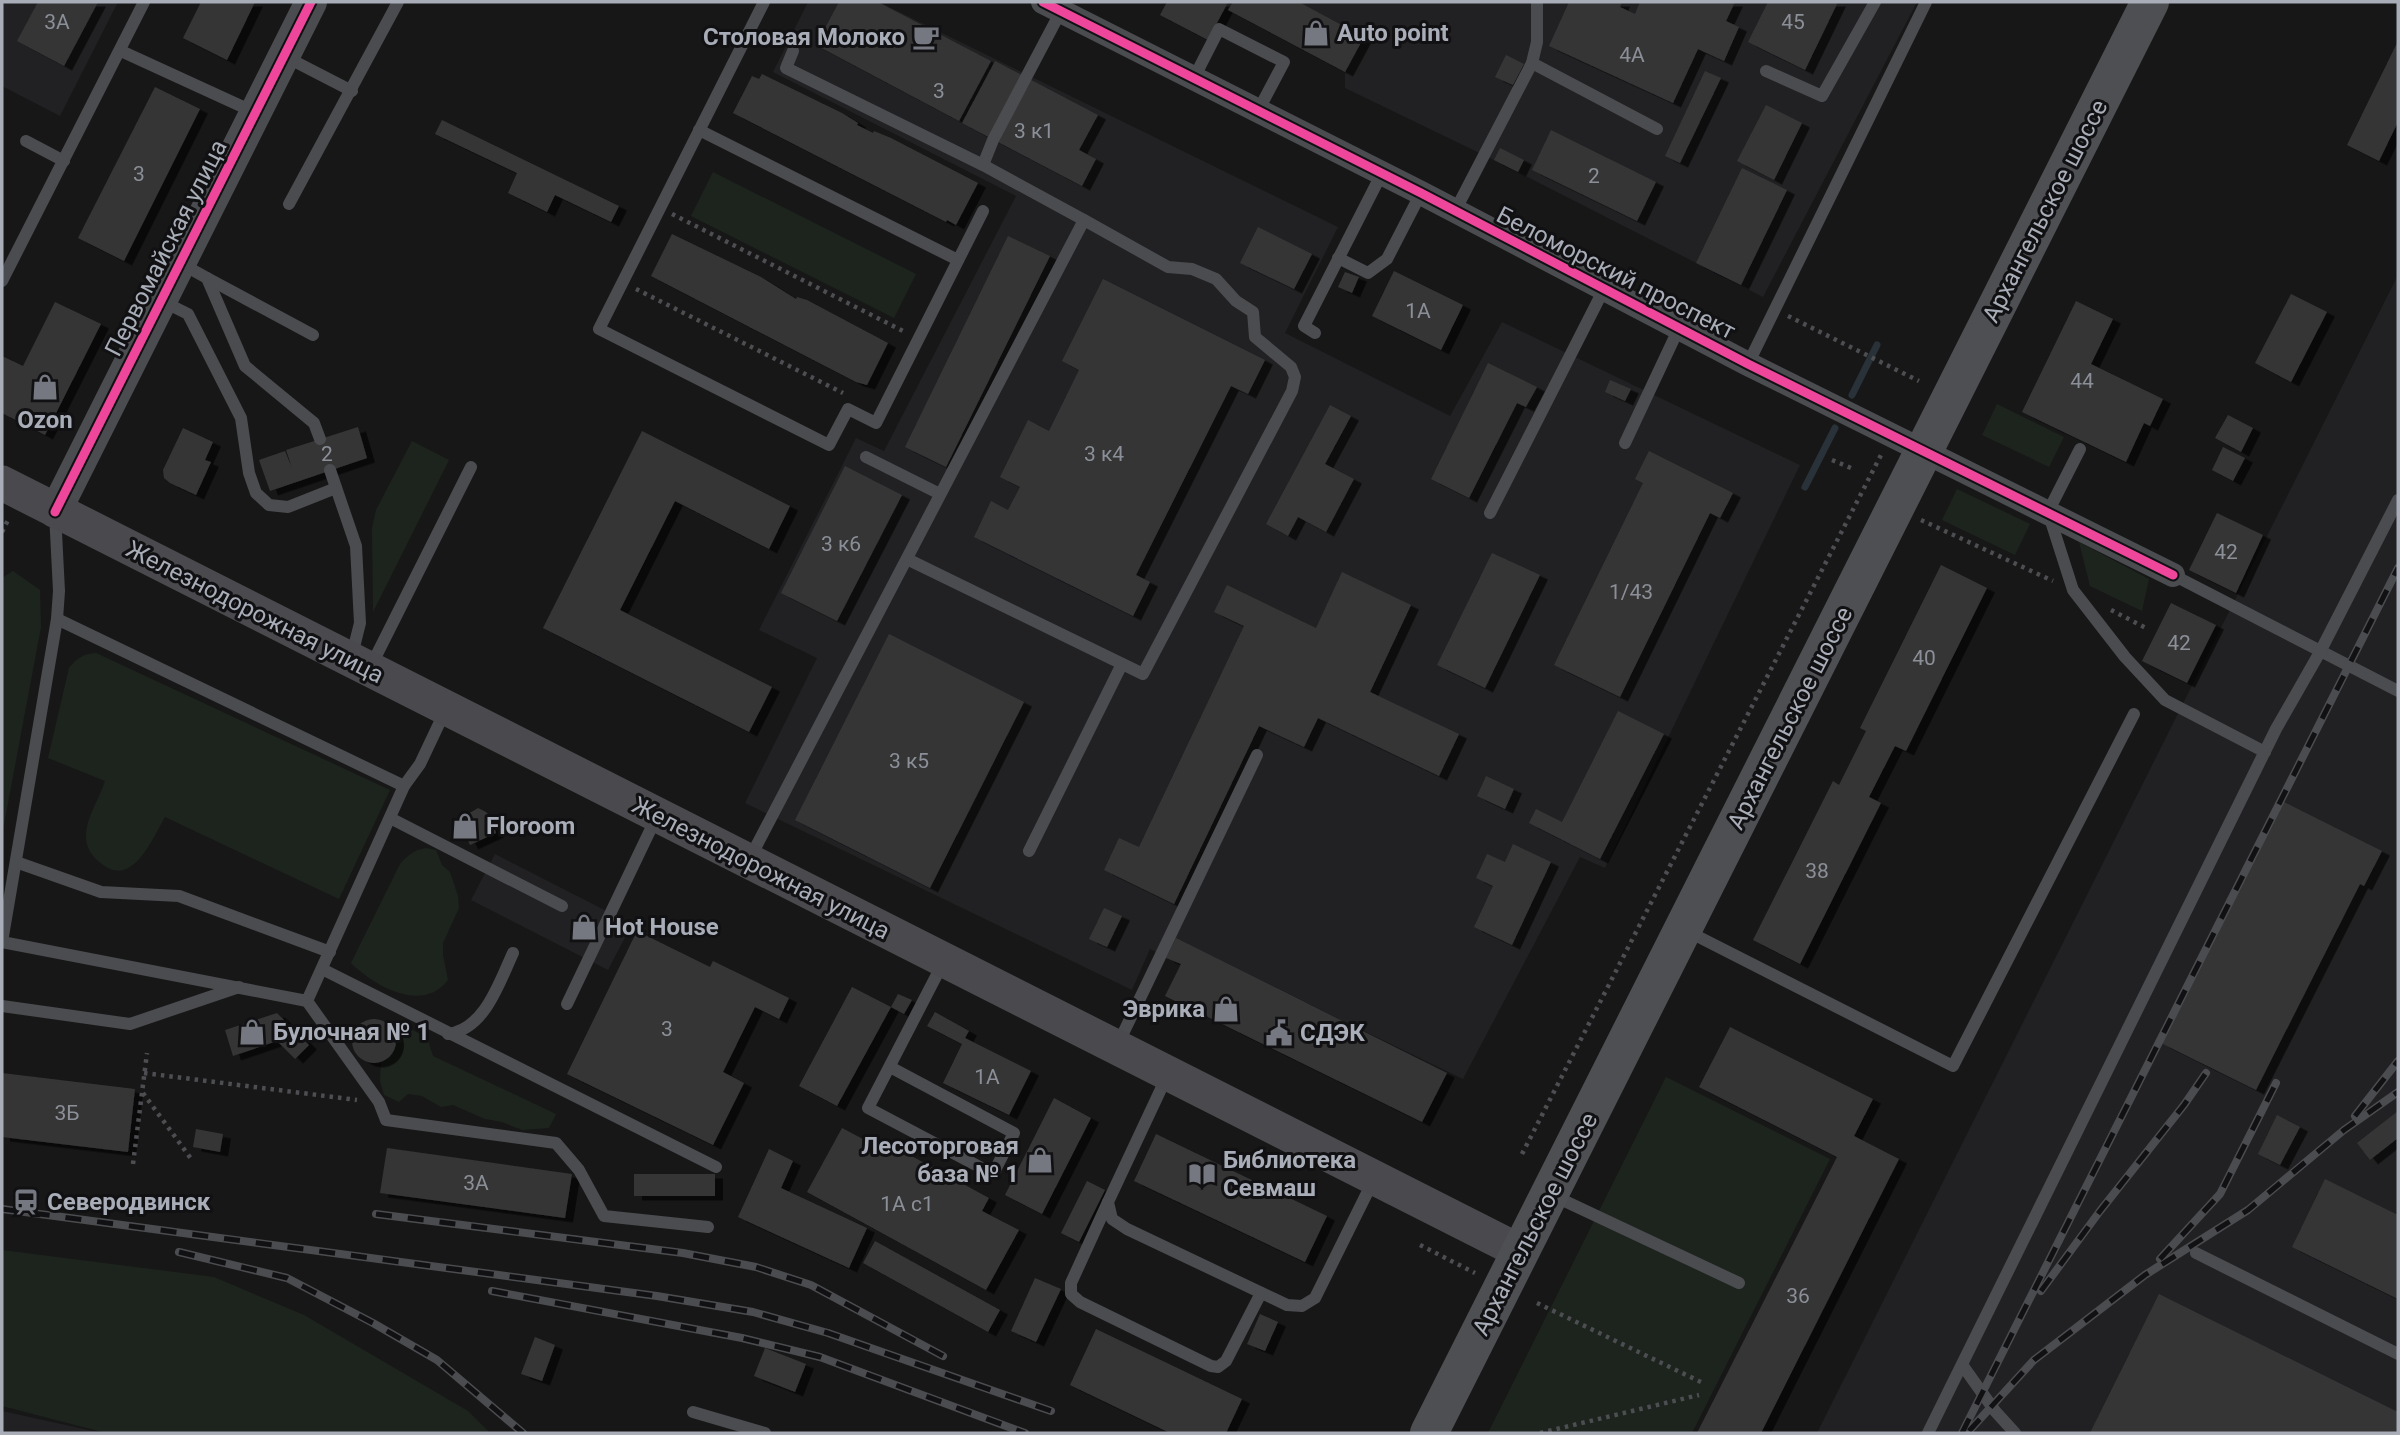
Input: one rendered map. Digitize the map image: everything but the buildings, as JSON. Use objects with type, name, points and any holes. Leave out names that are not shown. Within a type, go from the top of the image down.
[{"type":"main road","name":"Архангельское шоссе","points":[[1429,1433],[2150,2]]},
{"type":"main road","name":"Железнодорожная улица","points":[[2,483],[1521,1252]]},
{"type":"street","name":"Первомайская улица","points":[[55,512],[162,301],[194,271],[256,113],[311,2]]},
{"type":"street","name":"Беломорский проспект","points":[[1065,10],[1679,328],[2173,575]]},
{"type":"lane","points":[[2,281],[144,2]]},
{"type":"lane","points":[[289,204],[398,2]]},
{"type":"lane","points":[[764,2],[599,329],[829,445],[848,409],[876,423],[983,211]]},
{"type":"lane","points":[[1455,211],[1532,64],[1537,42],[1536,2]]},
{"type":"lane","points":[[1766,71],[1822,96],[1875,2]]},
{"type":"lane","points":[[1748,363],[1926,2]]},
{"type":"lane","points":[[983,165],[993,140],[1065,10]]},
{"type":"lane","points":[[1194,78],[1219,29],[1284,62],[1258,111]]},
{"type":"lane","points":[[121,51],[256,113]]},
{"type":"lane","points":[[793,51],[786,68],[983,165],[1168,267],[1192,269],[1216,278],[1236,300],[1252,312],[1255,337],[1291,367],[1295,377],[1292,391],[1143,674],[907,559]]},
{"type":"lane","points":[[284,56],[352,91]]},
{"type":"lane","points":[[1532,64],[1657,129]]},
{"type":"lane","points":[[699,130],[958,260]]},
{"type":"lane","points":[[26,141],[64,161]]},
{"type":"lane","points":[[1315,332],[1304,326],[1382,173]]},
{"type":"lane","points":[[1338,258],[1367,273],[1387,259],[1421,193]]},
{"type":"lane","points":[[748,862],[1084,220]]},
{"type":"lane","points":[[194,271],[313,335]]},
{"type":"lane","points":[[194,271],[245,366],[314,423],[320,439]]},
{"type":"lane","points":[[1490,513],[1604,289]]},
{"type":"lane","points":[[162,301],[188,314],[242,418],[249,473],[256,494],[269,505],[288,507],[336,488]]},
{"type":"lane","points":[[1625,443],[1679,328]]},
{"type":"lane","points":[[2080,449],[2048,512],[2073,590],[2105,632],[2165,700],[2265,752]]},
{"type":"lane","points":[[866,457],[940,494]]},
{"type":"lane","points":[[360,664],[471,467]]},
{"type":"lane","points":[[330,470],[356,546],[360,664]]},
{"type":"lane","points":[[1928,1433],[2265,752],[2398,500]]},
{"type":"lane","points":[[55,512],[59,591],[57,619],[2,942],[307,1000],[379,1102],[386,1121],[556,1143],[579,1170],[604,1216],[708,1227]]},
{"type":"lane","points":[[2173,575],[2398,691]]},
{"type":"lane","points":[[57,619],[404,786]]},
{"type":"lane","points":[[1029,851],[1122,664]]},
{"type":"lane","points":[[307,1000],[404,786],[420,764],[446,709]]},
{"type":"lane","points":[[1684,929],[1953,1066],[2134,714]]},
{"type":"lane","points":[[1116,1047],[1257,755]]},
{"type":"lane","points":[[567,1004],[657,816]]},
{"type":"lane","points":[[390,818],[562,906]]},
{"type":"lane","points":[[16,862],[101,892],[179,896],[330,952]]},
{"type":"lane","points":[[448,1034],[458,1033],[488,1006],[513,953]]},
{"type":"lane","points":[[890,1067],[1014,1133],[993,1174],[868,1108],[944,961]]},
{"type":"lane","points":[[322,970],[716,1167]]},
{"type":"lane","points":[[2,1006],[130,1024],[241,987]]},
{"type":"lane","points":[[1168,1074],[1071,1283],[1071,1294],[1080,1302],[1218,1367],[1226,1361],[1261,1293]]},
{"type":"lane","points":[[1108,1202],[1112,1219],[1127,1229],[1287,1305],[1302,1307],[1315,1298],[1375,1178]]},
{"type":"lane","points":[[1550,1194],[1739,1283]]},
{"type":"lane","points":[[2196,1253],[2398,1354]]},
{"type":"lane","points":[[1963,1366],[2015,1433]]},
{"type":"lane","points":[[693,1412],[765,1433]]},
{"type":"path","points":[[660,208],[919,338]]},
{"type":"path","points":[[622,282],[853,398],[848,409]]},
{"type":"path","points":[[1775,310],[1919,381]]},
{"type":"path","points":[[1522,1154],[1881,454]]},
{"type":"path","points":[[1832,460],[1851,468]]},
{"type":"path","points":[[1917,518],[2073,590],[2148,629]]},
{"type":"path","points":[[133,1164],[147,1053]]},
{"type":"path","points":[[144,1073],[379,1102]]},
{"type":"path","points":[[142,1092],[192,1160]]},
{"type":"path","points":[[1420,1245],[1475,1273]]},
{"type":"path","points":[[1537,1303],[1705,1384]]},
{"type":"path","points":[[1540,1433],[1699,1395]]},
{"type":"shaded area","points":[[2,2],[118,2],[60,116],[2,86]]},
{"type":"shaded area","points":[[808,2],[879,2],[1338,227],[1285,333],[1450,416],[1502,322],[1800,465],[1605,868],[1580,857],[1463,1079],[1190,947],[1181,964],[1150,949],[1132,990],[745,803],[817,658],[759,630],[856,438],[884,451],[1016,196],[773,72]]},
{"type":"shaded area","points":[[1167,2],[1917,2],[1763,297],[1494,160],[1345,88],[1345,72],[1228,10],[1225,9],[1208,40],[1160,15]]},
{"type":"shaded area","points":[[713,172],[916,274],[894,318],[691,216]]},
{"type":"shaded area","points":[[2398,275],[2398,1433],[1817,1433]]},
{"type":"shaded area","points":[[1997,404],[2064,437],[2049,467],[1982,435]]},
{"type":"shaded area","points":[[412,441],[449,460],[373,612],[372,528],[376,510]]},
{"type":"shaded area","points":[[1957,489],[2030,524],[2015,555],[1942,520]]},
{"type":"shaded area","points":[[2079,542],[2149,579],[2142,611],[2090,586]]},
{"type":"shaded area","points":[[13,571],[40,590],[41,627],[2,835],[2,578]]},
{"type":"shaded area","points":[[96,653],[390,790],[339,899],[165,817],[148,847],[132,865],[123,870],[113,870],[96,859],[87,845],[86,837],[90,816],[105,781],[48,758],[69,668],[81,657]]},
{"type":"shaded area","points":[[426,848],[436,850],[442,865],[450,872],[459,908],[443,943],[448,980],[437,990],[412,996],[385,987],[351,963],[400,864],[412,853]]},
{"type":"shaded area","points":[[495,854],[632,924],[608,970],[471,900]]},
{"type":"shaded area","points":[[410,1029],[427,1037],[433,1056],[556,1114],[549,1128],[522,1130],[485,1119],[453,1105],[441,1107],[422,1096],[408,1094],[399,1102],[384,1095],[380,1081],[381,1063],[394,1052],[396,1034]]},
{"type":"shaded area","points":[[1666,1077],[1830,1159],[1692,1433],[1488,1433]]},
{"type":"shaded area","points":[[2,1250],[214,1277],[304,1315],[468,1411],[490,1433],[106,1433],[2,1406]]},
{"type":"shaded area","points":[[2,1411],[102,1433],[2,1433]]},
{"type":"waterway","points":[[1852,395],[1877,345]]},
{"type":"waterway","points":[[1805,487],[1835,428]]},
{"type":"railway","points":[[1962,1433],[2398,568]]},
{"type":"railway","points":[[2355,1116],[2398,1061]]},
{"type":"railway","points":[[2041,1291],[2206,1073]]},
{"type":"railway","points":[[2160,1259],[2220,1194],[2276,1083]]},
{"type":"railway","points":[[1969,1431],[2034,1360],[2145,1275],[2248,1210],[2344,1130],[2398,1092]]},
{"type":"railway","points":[[2,1209],[657,1296],[753,1312],[828,1333],[1051,1411]]},
{"type":"railway","points":[[376,1214],[683,1253],[756,1267],[811,1285],[943,1356]]},
{"type":"railway","points":[[179,1252],[287,1278],[373,1323],[437,1360],[523,1433]]},
{"type":"railway","points":[[492,1291],[742,1338],[820,1357],[1025,1433]]},
{"type":"cycle path","points":[[55,512],[311,2]]},
{"type":"cycle path","points":[[1043,2],[1421,193],[1748,364],[2173,575]]},
{"type":"place","name":"Auto point","points":[[1316,33]]},
{"type":"place","name":"Столовая Молоко","points":[[926,37]]},
{"type":"place","name":"Ozon","points":[[45,387]]},
{"type":"place","name":"Floroom","points":[[465,826]]},
{"type":"place","name":"Hot House","points":[[584,927]]},
{"type":"place","name":"Эврика","points":[[1226,1009]]},
{"type":"place","name":"Булочная № 1","points":[[252,1032]]},
{"type":"place","name":"СДЭК","points":[[1279,1033]]},
{"type":"place","name":"Лесоторговая база № 1","points":[[1040,1160]]},
{"type":"place","name":"Библиотека Севмаш","points":[[1202,1174]]},
{"type":"place","name":"Северодвинск","points":[[26,1202]]}]
